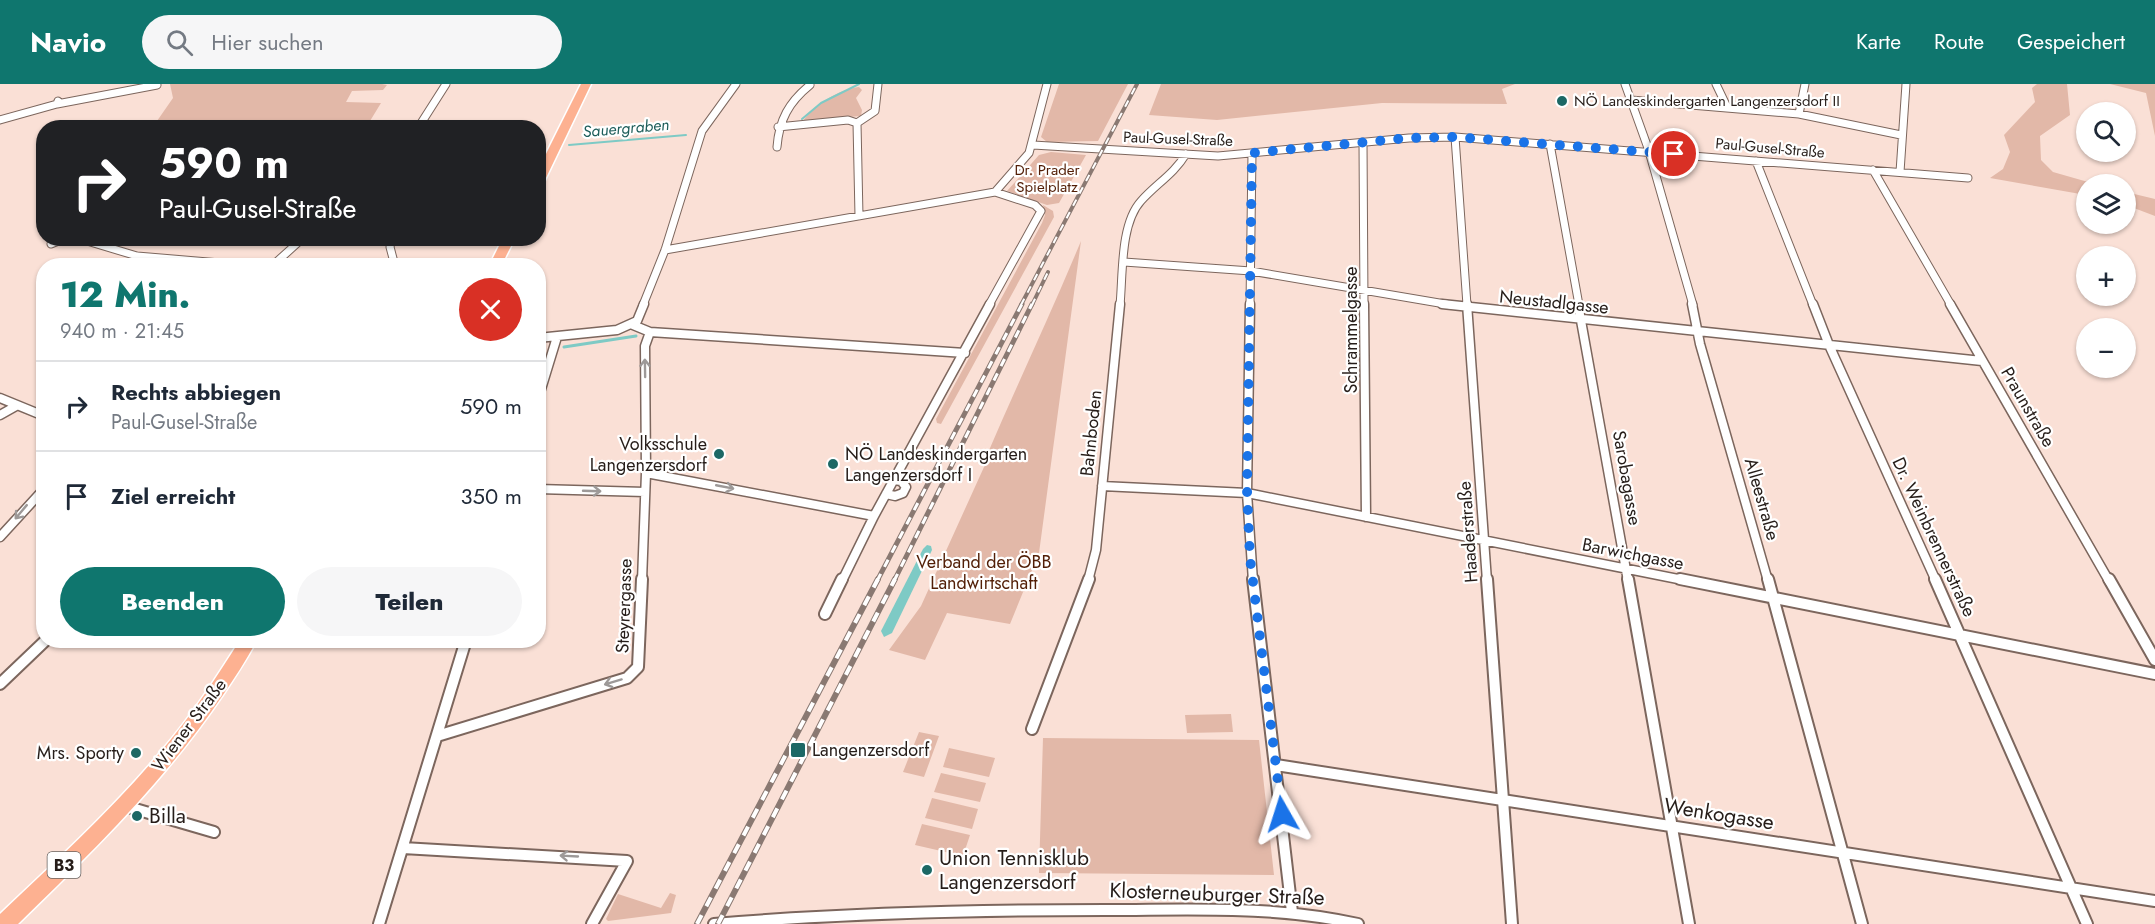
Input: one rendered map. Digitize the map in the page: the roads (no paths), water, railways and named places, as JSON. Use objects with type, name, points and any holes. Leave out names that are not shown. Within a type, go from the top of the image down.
[{"type":"main road","points":[[546,158],[586,84]]},
{"type":"main road","name":"Wiener Straße","points":[[125,806],[196,721],[244,648]]},
{"type":"main road","name":"B3","points":[[4,924],[125,806]]},
{"type":"street","points":[[423,120],[447,84]]},
{"type":"street","points":[[546,338],[616,330],[633,325],[637,321],[665,250],[702,131],[736,84]]},
{"type":"street","points":[[778,127],[848,120],[857,123],[875,111],[878,84]]},
{"type":"street","points":[[995,192],[1029,153],[1033,145],[1047,84]]},
{"type":"street","name":"Alleestraße","points":[[1625,84],[1649,152],[1862,924]]},
{"type":"street","points":[[1716,84],[1727,107]]},
{"type":"street","points":[[1799,114],[1805,84]]},
{"type":"street","points":[[1900,172],[1906,84]]},
{"type":"street","points":[[0,120],[57,103],[157,85]]},
{"type":"street","points":[[777,147],[781,118],[800,94],[810,86]]},
{"type":"street","points":[[1631,100],[1799,114],[1901,135]]},
{"type":"street","points":[[857,123],[859,216]]},
{"type":"street","name":"Paul-Gusel-Straße","points":[[1033,145],[1218,156],[1363,142],[1455,137],[1968,178]]},
{"type":"street","name":"Haaderstraße","points":[[1455,137],[1512,924]]},
{"type":"street","name":"Schrammelgasse","points":[[1363,142],[1366,517]]},
{"type":"street","name":"Sarobagasse","points":[[1550,144],[1689,924]]},
{"type":"street","points":[[1252,153],[1247,493],[1250,558],[1292,912]]},
{"type":"street","name":"Bahnboden","points":[[1032,729],[1090,576],[1096,550],[1128,222],[1134,207],[1147,192],[1178,169],[1186,154]]},
{"type":"street","name":"Dr. Weinbrennerstraße","points":[[1756,161],[1829,345],[1960,634],[2087,924]]},
{"type":"street","name":"Praunstraße","points":[[1873,170],[2155,660]]},
{"type":"street","points":[[665,250],[995,192],[1035,205],[1041,212],[874,516],[825,614]]},
{"type":"street","points":[[104,246],[137,256],[161,258]]},
{"type":"street","points":[[281,258],[294,246]]},
{"type":"street","name":"Neustadlgasse","points":[[1124,262],[1251,271],[1466,308],[1982,362]]},
{"type":"street","points":[[633,325],[650,332],[965,353]]},
{"type":"street","name":"Steyrergasse","points":[[437,736],[627,678],[638,667],[646,473],[645,346],[650,332]]},
{"type":"street","points":[[546,373],[557,337]]},
{"type":"street","points":[[0,398],[36,413]]},
{"type":"street","points":[[0,415],[16,406]]},
{"type":"street","points":[[646,473],[874,516]]},
{"type":"street","points":[[886,494],[895,496],[903,493],[906,487],[901,481],[894,480]]},
{"type":"street","name":"Barwichgasse","points":[[1102,486],[1247,493],[1627,571],[1960,634],[2155,674]]},
{"type":"street","points":[[546,489],[645,492]]},
{"type":"street","points":[[0,537],[36,498]]},
{"type":"street","points":[[0,684],[38,648]]},
{"type":"street","points":[[379,924],[464,648]]},
{"type":"street","name":"Wenkogasse","points":[[1276,765],[2155,901]]},
{"type":"street","points":[[125,806],[214,832]]},
{"type":"street","points":[[403,848],[627,861],[592,924]]},
{"type":"street","name":"Klosterneuburger Straße","points":[[714,924],[811,915],[904,918],[1195,909],[1292,912],[1330,916],[1358,924]]},
{"type":"water","points":[[927,545],[931,546],[932,550],[892,633],[884,637],[881,631]]},
{"type":"waterway","points":[[802,119],[821,103],[859,84]]},
{"type":"waterway","name":"Sauergraben","points":[[569,145],[686,135]]},
{"type":"waterway","points":[[564,347],[636,336]]},
{"type":"railway","points":[[1021,305],[1137,84]]},
{"type":"railway","points":[[1032,305],[1048,272]]},
{"type":"railway","points":[[877,581],[1022,304]]},
{"type":"railway","points":[[895,579],[1032,304]]},
{"type":"railway","points":[[697,924],[878,579]]},
{"type":"railway","points":[[718,924],[895,579]]},
{"type":"place","name":"NÖ Landeskindergarten Langenzersdorf II","points":[[1562,101]]},
{"type":"place","name":"Volksschule Langenzersdorf","points":[[719,454]]},
{"type":"place","name":"NÖ Landeskindergarten Langenzersdorf I","points":[[833,464]]},
{"type":"place","name":"Langenzersdorf","points":[[798,750]]},
{"type":"place","name":"Mrs. Sporty","points":[[136,753]]},
{"type":"place","name":"Billa","points":[[137,816]]},
{"type":"place","name":"Union Tennisklub Langenzersdorf","points":[[927,870]]},
{"type":"park label","name":"Dr. Prader Spielplatz","points":[[1047,178]]},
{"type":"park label","name":"Verband der ÖBB Landwirtschaft","points":[[984,572]]}]
